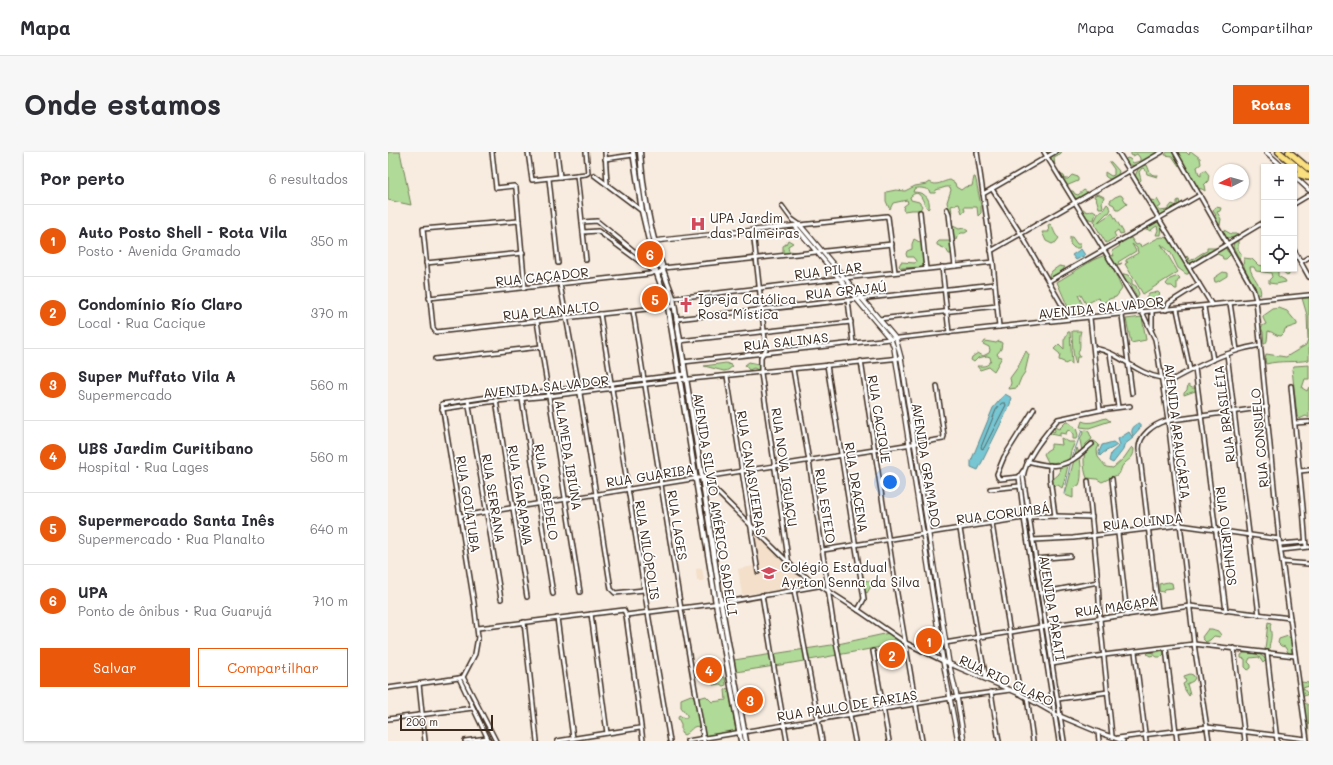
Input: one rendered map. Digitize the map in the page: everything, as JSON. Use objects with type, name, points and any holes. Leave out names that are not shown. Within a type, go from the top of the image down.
[{"type":"highway","points":[[1279,152],[1309,177]]},
{"type":"highway","points":[[1289,152],[1309,169]]},
{"type":"highway","points":[[1297,176],[1309,177]]},
{"type":"main road","name":"AVENIDA SILVIO AMÉRICO SADELLI","points":[[640,152],[642,178],[654,241],[674,306],[721,603],[746,741]]},
{"type":"main road","name":"AVENIDA SILVIO AMÉRICO SADELLI","points":[[633,154],[642,211],[656,270],[667,299],[722,640],[741,741]]},
{"type":"main road","points":[[660,265],[662,268],[661,272],[656,270],[660,265]]},
{"type":"main road","points":[[722,640],[728,639]]},
{"type":"street","points":[[492,152],[496,188],[514,186],[516,188],[526,288]]},
{"type":"street","points":[[528,152],[531,179],[533,180],[588,173],[586,152]]},
{"type":"street","points":[[557,152],[560,177]]},
{"type":"street","points":[[604,152],[607,184]]},
{"type":"street","points":[[977,152],[993,262],[999,327]]},
{"type":"street","name":"AVENIDA ARAUCÁRIA","points":[[1044,152],[1142,312],[1156,339],[1168,420],[1194,644],[1209,741]]},
{"type":"street","points":[[983,194],[1055,152]]},
{"type":"street","points":[[1118,152],[1212,305]]},
{"type":"street","points":[[991,251],[1162,152]]},
{"type":"street","name":"RUA CONSUELO","points":[[1175,152],[1253,289],[1256,300],[1278,538],[1281,550],[1306,740]]},
{"type":"street","points":[[1266,152],[1280,164]]},
{"type":"street","points":[[605,159],[633,154]]},
{"type":"street","points":[[577,175],[586,260]]},
{"type":"street","points":[[594,175],[642,211],[648,211]]},
{"type":"street","points":[[549,179],[558,263]]},
{"type":"street","points":[[1297,179],[1309,190]]},
{"type":"street","points":[[992,189],[1049,281],[1070,320]]},
{"type":"street","points":[[1297,202],[1309,195]]},
{"type":"street","points":[[1049,281],[1200,196]]},
{"type":"street","points":[[782,206],[797,226]]},
{"type":"street","points":[[948,209],[955,266]]},
{"type":"street","points":[[920,212],[926,269]]},
{"type":"street","points":[[654,241],[885,216],[888,217],[895,272]]},
{"type":"street","points":[[429,298],[422,229],[519,221]]},
{"type":"street","points":[[582,222],[597,221],[656,270]]},
{"type":"street","points":[[597,221],[598,231]]},
{"type":"street","points":[[1189,267],[1261,224]]},
{"type":"street","name":"AVENIDA GRAMADO","points":[[797,226],[896,339],[901,358],[923,534],[943,661],[958,741]]},
{"type":"street","name":"RUA NOVA IGUAÇU","points":[[753,230],[766,349],[761,357],[761,373],[790,565]]},
{"type":"street","points":[[583,232],[598,231],[650,269],[656,270]]},
{"type":"street","points":[[662,268],[892,244]]},
{"type":"street","points":[[426,263],[522,253]]},
{"type":"street","points":[[1297,255],[1309,276]]},
{"type":"street","points":[[1301,262],[1309,257]]},
{"type":"street","name":"RUA PILAR","points":[[667,299],[672,297],[993,262]]},
{"type":"street","points":[[942,267],[949,333]]},
{"type":"street","name":"RUA CAÇADOR","points":[[429,298],[649,274],[656,270]]},
{"type":"street","name":"AVENIDA GRAMADO","points":[[842,278],[856,300],[891,340],[896,358],[928,534],[945,643],[958,697],[964,741]]},
{"type":"street","points":[[560,284],[579,388],[611,589],[612,592],[615,593],[644,590]]},
{"type":"street","name":"RUA GRAJAÚ","points":[[676,319],[995,284]]},
{"type":"street","points":[[1166,310],[1168,304],[1199,284]]},
{"type":"street","name":"AVENIDA SALVADOR","points":[[891,340],[999,327],[1309,295]]},
{"type":"street","name":"RUA PLANALTO","points":[[429,298],[433,328],[436,332],[674,306]]},
{"type":"street","points":[[848,300],[853,344]]},
{"type":"street","points":[[1230,303],[1237,350]]},
{"type":"street","points":[[879,319],[997,306]]},
{"type":"street","points":[[1204,307],[1213,360]]},
{"type":"street","points":[[1177,309],[1190,370]]},
{"type":"street","name":"RUA LAGES","points":[[634,311],[681,609],[704,740]]},
{"type":"street","points":[[1152,311],[1152,330]]},
{"type":"street","name":"RUA NILÓPOLIS","points":[[600,314],[644,590],[670,741]]},
{"type":"street","points":[[1122,315],[1127,364],[1132,393]]},
{"type":"street","points":[[1090,318],[1100,410]]},
{"type":"street","name":"ALAMEDA IBIÚNA","points":[[537,322],[580,592]]},
{"type":"street","points":[[679,341],[851,322]]},
{"type":"street","name":"RUA SALINAS","points":[[683,362],[891,340]]},
{"type":"street","points":[[1163,385],[1190,370],[1227,354],[1237,350],[1260,345]]},
{"type":"street","points":[[435,359],[541,347]]},
{"type":"street","points":[[1094,348],[1110,353],[1148,376],[1162,378]]},
{"type":"street","points":[[1110,353],[1118,407]]},
{"type":"street","name":"RUA BRASILÉIA","points":[[1227,354],[1259,615]]},
{"type":"street","name":"AVENIDA SALVADOR","points":[[685,374],[579,388],[495,396],[443,404],[442,409],[496,401],[579,393],[680,380],[901,358]]},
{"type":"street","name":"RUA CACIQUE","points":[[861,361],[922,741]]},
{"type":"street","name":"RUA DRACENA","points":[[827,365],[864,596],[858,610]]},
{"type":"street","name":"RUA OURINHOS","points":[[1195,368],[1226,611]]},
{"type":"street","name":"RUA ESTEIO","points":[[793,369],[809,461],[836,642],[855,741]]},
{"type":"street","name":"RUA CANASVIEIRAS","points":[[727,376],[758,572]]},
{"type":"street","name":"RUA GUARIBA","points":[[461,516],[943,439],[938,386]]},
{"type":"street","points":[[1281,550],[1307,547],[1305,542],[1300,471],[1291,386]]},
{"type":"street","name":"RUA CABEDELO","points":[[522,393],[553,594]]},
{"type":"street","name":"RUA IGARAPAVA","points":[[495,396],[527,597]]},
{"type":"street","name":"RUA SERRANA","points":[[468,400],[501,599]]},
{"type":"street","points":[[1034,409],[1004,457],[998,477],[1021,478],[1028,461],[1058,419],[1100,410],[1130,406]]},
{"type":"street","points":[[1158,610],[1139,446],[1143,436],[1156,424],[1168,420],[1267,407]]},
{"type":"street","name":"RUA GOIATUBA","points":[[442,409],[461,516],[478,628],[475,654],[463,676]]},
{"type":"street","points":[[1295,423],[1309,422]]},
{"type":"street","points":[[1028,461],[1059,466],[1065,464],[1092,444]]},
{"type":"street","points":[[1050,465],[1050,478],[1055,516]]},
{"type":"street","points":[[1300,471],[1309,470]]},
{"type":"street","name":"RUA RIO CLARO","points":[[702,477],[790,565],[807,579],[858,610],[906,643],[943,661],[986,678],[1020,694],[1055,714],[1123,741]]},
{"type":"street","name":"AVENIDA PARATI","points":[[1021,478],[1020,486],[1024,518],[1059,741]]},
{"type":"street","name":"AVENIDA PARATI","points":[[1021,478],[1029,517],[1064,741]]},
{"type":"street","points":[[1112,479],[1127,615]]},
{"type":"street","points":[[1088,481],[1112,736]]},
{"type":"street","points":[[990,489],[1020,486]]},
{"type":"street","points":[[1303,508],[1309,508]]},
{"type":"street","name":"RUA CORUMBÁ","points":[[823,550],[1029,517],[1092,517]]},
{"type":"street","points":[[992,524],[1020,694]]},
{"type":"street","name":"RUA OLINDA","points":[[1032,540],[1093,536],[1180,525],[1278,538]]},
{"type":"street","points":[[960,528],[986,678]]},
{"type":"street","points":[[1280,544],[1305,542]]},
{"type":"street","points":[[1035,559],[1070,556]]},
{"type":"street","points":[[1282,562],[1309,564]]},
{"type":"street","points":[[1040,592],[1098,582]]},
{"type":"street","points":[[626,616],[716,604],[818,586]]},
{"type":"street","points":[[794,590],[822,741]]},
{"type":"street","points":[[762,596],[788,741]]},
{"type":"street","name":"RUA MACAPÁ","points":[[945,643],[1046,626],[1190,606],[1290,618]]},
{"type":"street","points":[[478,628],[624,610],[643,741]]},
{"type":"street","points":[[591,614],[607,733]]},
{"type":"street","points":[[557,618],[574,738]]},
{"type":"street","points":[[524,622],[537,741]]},
{"type":"street","points":[[1052,664],[1104,655],[1194,644],[1295,656]]},
{"type":"street","points":[[1166,648],[1177,741]]},
{"type":"street","points":[[1234,648],[1245,741]]},
{"type":"street","points":[[873,651],[889,741]]},
{"type":"street","points":[[1135,652],[1146,741]]},
{"type":"street","points":[[1267,652],[1277,741]]},
{"type":"street","points":[[388,688],[459,678],[463,676],[496,741]]},
{"type":"street","points":[[459,678],[488,740],[464,741]]},
{"type":"street","points":[[419,684],[426,741]]},
{"type":"street","name":"RUA PAULO DE FARIAS","points":[[687,741],[704,740],[740,732],[1011,690]]},
{"type":"street","points":[[991,692],[999,741]]},
{"type":"street","points":[[1058,699],[1108,692]]},
{"type":"street","points":[[1026,697],[1033,741]]},
{"type":"street","points":[[388,719],[473,708]]},
{"type":"street","points":[[1116,738],[1207,727],[1244,730],[1306,740]]},
{"type":"street","points":[[557,741],[640,728]]},
{"type":"street","points":[[957,732],[963,730]]},
{"type":"street","points":[[1098,732],[1099,741]]},
{"type":"shaded area","points":[[755,534],[807,585],[742,595],[738,569],[758,565]]},
{"type":"shaded area","points":[[702,568],[704,581],[697,581],[696,569]]},
{"type":"shaded area","points":[[728,579],[731,596],[725,597],[722,580]]},
{"type":"green space","points":[[388,152],[400,152],[411,205],[388,200]]},
{"type":"green space","points":[[1043,152],[1062,152],[1054,157],[1055,168],[1051,157]]},
{"type":"green space","points":[[1131,152],[1161,152],[1150,156],[1144,162],[1136,166],[1131,165],[1128,167],[1125,160],[1127,158],[1133,163],[1140,161],[1137,154],[1133,156],[1131,155]]},
{"type":"green space","points":[[1167,152],[1174,152],[1180,161],[1179,166],[1172,156],[1165,155]]},
{"type":"green space","points":[[1177,152],[1186,152],[1189,155],[1190,152],[1192,152],[1200,158],[1201,164],[1197,167],[1199,175],[1201,176],[1201,172],[1205,170],[1209,175],[1208,181],[1204,185],[1205,191],[1196,188]]},
{"type":"green space","points":[[1109,162],[1111,162],[1119,171],[1114,179],[1107,178],[1105,176],[1105,172],[1111,176],[1114,175],[1114,169]]},
{"type":"green space","points":[[1147,165],[1151,174],[1158,175],[1157,177],[1147,174],[1145,169],[1142,168],[1139,172],[1141,180],[1138,183],[1135,176],[1139,167]]},
{"type":"green space","points":[[1060,174],[1064,176],[1065,179],[1068,179],[1072,175],[1078,177],[1078,181],[1066,186]]},
{"type":"green space","points":[[974,177],[976,180],[981,206],[981,213],[978,216],[977,207],[964,207],[965,211],[962,213],[959,204],[951,206],[952,213],[949,213],[947,202],[951,190],[950,187],[936,190],[935,193],[930,193],[929,190],[923,188],[914,189],[913,192],[920,193],[926,196],[929,201],[928,209],[917,193],[910,197],[911,200],[919,202],[922,206],[920,210],[904,211],[904,206],[908,203],[907,200],[893,203],[890,209],[886,201],[886,192],[896,190],[905,191],[915,186],[930,182],[937,184],[950,180],[961,190],[965,187],[972,186]]},
{"type":"green space","points":[[1084,190],[1087,192],[1086,195],[1078,199],[1071,196],[1071,191],[1078,195]]},
{"type":"green space","points":[[1098,194],[1104,197],[1102,208],[1099,208],[1096,198],[1094,197]]},
{"type":"green space","points":[[1120,195],[1127,204],[1119,210],[1116,210],[1110,201]]},
{"type":"green space","points":[[1157,199],[1161,206],[1158,208],[1160,211],[1167,210],[1172,204],[1177,206],[1177,201],[1179,200],[1180,204],[1175,208],[1173,207],[1169,212],[1162,216],[1157,214],[1150,202],[1151,200],[1155,201]]},
{"type":"green space","points":[[1107,204],[1111,209],[1109,213],[1107,213],[1097,223],[1112,213],[1124,233],[1120,234],[1118,230],[1114,233],[1116,237],[1106,243],[1094,222],[1099,212],[1103,210]]},
{"type":"green space","points":[[1216,207],[1221,208],[1220,211],[1217,212],[1221,219],[1220,225],[1217,225],[1214,217],[1216,215],[1213,211]]},
{"type":"green space","points":[[1081,208],[1087,212],[1093,210],[1096,212],[1094,220],[1086,217],[1080,209]]},
{"type":"green space","points":[[1158,221],[1162,227],[1161,235],[1156,235],[1158,230],[1157,226],[1150,231],[1147,229],[1142,231]]},
{"type":"green space","points":[[1050,224],[1059,238],[1052,244],[1046,241],[1042,232],[1049,232],[1048,225]]},
{"type":"green space","points":[[953,226],[959,229],[964,228],[968,231],[961,233],[956,240],[954,240]]},
{"type":"green space","points":[[1224,230],[1231,234],[1237,235],[1235,237],[1226,238],[1222,233]]},
{"type":"green space","points":[[1070,237],[1072,237],[1077,244],[1081,244],[1079,248],[1074,248],[1070,244]]},
{"type":"green space","points":[[1162,237],[1169,238],[1178,255],[1182,257],[1190,269],[1188,274],[1186,274],[1178,268],[1171,253],[1161,244],[1178,272],[1143,294],[1125,264],[1128,262],[1126,262],[1126,260],[1138,253],[1137,248],[1132,244],[1136,251],[1118,262],[1119,264],[1122,263],[1119,265],[1113,263],[1109,257],[1110,255],[1114,256],[1112,251],[1120,246],[1119,245],[1123,241],[1131,238],[1136,245],[1140,244],[1141,247]]},
{"type":"green space","points":[[914,239],[923,244],[923,267],[901,268],[899,266],[901,262],[915,263],[916,261],[913,257],[907,257],[906,254],[907,251],[912,249]]},
{"type":"green space","points":[[788,240],[793,243],[788,246],[789,251],[798,252],[783,254],[783,246]]},
{"type":"green space","points":[[939,241],[950,241],[952,251],[951,254],[949,254],[946,249],[937,245]]},
{"type":"green space","points":[[1238,241],[1238,249],[1242,255],[1239,258],[1233,247],[1234,242]]},
{"type":"green space","points":[[1207,248],[1216,248],[1212,252],[1208,252],[1207,255],[1203,254],[1191,263],[1188,263],[1187,256],[1190,261],[1207,251]]},
{"type":"green space","points":[[1226,248],[1231,254],[1226,259],[1223,259],[1222,256],[1217,254],[1218,251]]},
{"type":"green space","points":[[1105,255],[1122,289],[1116,297],[1103,303],[1098,298],[1086,304],[1081,295],[1078,295],[1082,303],[1082,310],[1074,313],[1067,305],[1057,282],[1093,260]]},
{"type":"green space","points":[[1244,258],[1252,259],[1258,265],[1261,266],[1261,272],[1256,271],[1254,267],[1250,267],[1252,274],[1259,285],[1261,292],[1260,296],[1245,269],[1243,262]]},
{"type":"green space","points":[[1059,266],[1065,267],[1062,271],[1050,278],[1049,275],[1052,271]]},
{"type":"green space","points":[[1223,272],[1227,273],[1227,276],[1215,282],[1214,278]]},
{"type":"green space","points":[[1264,272],[1278,272],[1278,276],[1286,282],[1276,284],[1269,283],[1269,280],[1272,277],[1271,273]]},
{"type":"green space","points":[[1283,272],[1290,272],[1288,276]]},
{"type":"green space","points":[[1124,274],[1128,275],[1132,280],[1132,284],[1136,286],[1139,294],[1137,297],[1130,284],[1126,282],[1123,276]]},
{"type":"green space","points":[[1178,276],[1180,278],[1177,282],[1177,289],[1166,284],[1170,279]]},
{"type":"green space","points":[[1158,292],[1160,294],[1159,295],[1147,302],[1146,298],[1149,294]]},
{"type":"green space","points":[[1302,298],[1309,298],[1309,360],[1266,364],[1266,354],[1286,357],[1306,345],[1308,339],[1307,315]]},
{"type":"green space","points":[[1279,308],[1287,311],[1297,325],[1285,329],[1281,336],[1268,331],[1267,341],[1264,344],[1263,332],[1261,328],[1266,324],[1263,316],[1273,309]]},
{"type":"green space","points":[[1142,317],[1146,340],[1131,343],[1126,319]]},
{"type":"green space","points":[[1072,331],[1081,331],[1080,348],[1078,353],[1080,357],[1077,357],[1076,364],[1073,353]]},
{"type":"green space","points":[[1068,332],[1070,332],[1072,364],[1069,362],[1065,364],[1059,360],[1060,354],[1054,349],[1059,344],[1064,349],[1064,340]]},
{"type":"green space","points":[[985,341],[996,343],[999,341],[1002,343],[1001,349],[997,354],[998,356],[1002,357],[994,371],[989,367],[980,370],[977,366],[985,366],[988,364],[991,361],[990,357],[987,356],[978,358],[974,362],[971,360],[972,357],[978,353],[983,356],[989,353],[989,347],[983,344]]},
{"type":"green space","points":[[1026,351],[1029,355],[1025,372],[1017,388],[1009,389],[1011,383],[1010,378],[1018,367]]},
{"type":"green space","points":[[749,362],[759,364],[760,371],[754,368],[749,370],[745,365]]},
{"type":"green space","points":[[726,363],[733,366],[724,371],[704,366]]},
{"type":"green space","points":[[1309,365],[1309,379],[1305,379],[1302,388],[1307,391],[1309,387],[1309,418],[1306,416],[1299,419],[1297,416],[1292,369],[1294,366]]},
{"type":"green space","points":[[1188,385],[1192,388],[1196,388],[1198,390],[1184,395]]},
{"type":"green space","points":[[1106,418],[1110,421],[1089,428],[1080,427],[1082,421],[1091,422]]},
{"type":"green space","points":[[1066,422],[1076,428],[1078,435],[1076,439],[1073,439],[1073,434],[1070,430],[1067,431],[1066,434],[1060,433],[1060,436],[1050,434],[1051,430],[1054,432],[1055,431],[1054,427],[1059,429]]},
{"type":"green space","points":[[1086,430],[1089,432],[1092,439],[1086,444],[1082,451],[1080,440],[1083,433],[1082,431]]},
{"type":"green space","points":[[1061,438],[1069,442],[1075,442],[1071,451],[1062,488],[1058,485],[1052,486],[1051,481],[1059,474],[1060,465],[1057,462],[1049,464],[1044,454],[1051,448],[1051,444],[1062,445]]},
{"type":"green space","points":[[1094,441],[1099,445],[1097,450],[1098,457],[1106,467],[1113,468],[1124,458],[1132,447],[1134,449],[1132,457],[1122,466],[1119,474],[1102,482],[1097,479],[1087,478],[1085,469],[1084,454],[1087,445]]},
{"type":"green space","points":[[1077,448],[1081,477],[1079,485],[1073,489],[1073,498],[1065,495]]},
{"type":"green space","points":[[862,574],[865,580],[872,582],[867,593],[857,583],[858,578],[860,579]]},
{"type":"green space","points":[[1168,582],[1172,583],[1173,588],[1165,589],[1163,592],[1159,591],[1159,584]]},
{"type":"green space","points":[[1268,622],[1271,623],[1269,652],[1265,650]]},
{"type":"green space","points":[[1208,629],[1218,631],[1221,635],[1220,637],[1214,636],[1206,642],[1202,637]]},
{"type":"green space","points":[[889,633],[903,643],[736,672],[734,660],[838,644]]},
{"type":"green space","points":[[1288,636],[1293,650],[1292,654],[1289,654],[1285,647],[1278,643],[1279,639]]},
{"type":"green space","points":[[1163,650],[1164,654],[1161,657],[1154,655],[1150,656],[1147,654],[1149,652],[1154,653]]},
{"type":"green space","points":[[1244,653],[1259,654],[1266,660],[1263,663],[1259,657],[1250,658],[1248,662],[1251,665],[1251,668],[1248,670],[1245,667],[1245,659],[1241,658],[1241,655]]},
{"type":"green space","points":[[1190,674],[1195,678],[1187,684],[1189,696],[1183,684],[1186,682],[1184,676]]},
{"type":"green space","points":[[722,676],[725,678],[726,685],[713,685],[711,682],[712,678]]},
{"type":"green space","points":[[1301,682],[1309,683],[1309,686],[1303,688],[1308,694],[1302,697],[1300,684]]},
{"type":"green space","points":[[729,688],[736,731],[705,736],[700,727],[697,726],[693,727],[684,735],[681,733],[681,724],[678,718],[679,715],[687,718],[687,715],[681,707],[681,699],[691,695],[694,696],[697,703],[699,703],[699,698],[706,696],[712,702],[726,700],[725,690]]},
{"type":"green space","points":[[1305,703],[1308,705],[1309,741],[1304,704]]},
{"type":"water","points":[[1081,249],[1085,255],[1076,260],[1072,255]]},
{"type":"water","points":[[1005,394],[1012,398],[1009,407],[978,470],[971,467],[971,461],[993,408]]},
{"type":"water","points":[[1138,423],[1141,424],[1141,427],[1133,436],[1132,429]]},
{"type":"water","points":[[1129,432],[1133,438],[1124,445],[1123,450],[1113,463],[1109,461],[1111,453],[1120,445],[1118,439]]},
{"type":"water","points":[[1113,442],[1117,445],[1100,456],[1099,452],[1102,445]]},
{"type":"waterway","points":[[1072,458],[1082,430]]},
{"type":"waterway","points":[[1064,494],[1071,461]]},
{"type":"place","name":"UPA Jardim das Palmeiras","points":[[698,224]]},
{"type":"place","name":"UPA","points":[[650,254]]},
{"type":"place","name":"Supermercado Santa Inês","points":[[655,299]]},
{"type":"place","name":"Igreja Católica Rosa Mística","points":[[686,305]]},
{"type":"place","name":"Colégio Estadual Ayrton Senna da Silva","points":[[769,573]]},
{"type":"place","name":"Auto Posto Shell - Rota Vila","points":[[929,641]]},
{"type":"place","name":"Condomínio Río Claro","points":[[892,655]]},
{"type":"place","name":"UBS Jardim Curitibano","points":[[709,670]]},
{"type":"place","name":"Super Muffato Vila A","points":[[750,700]]}]
